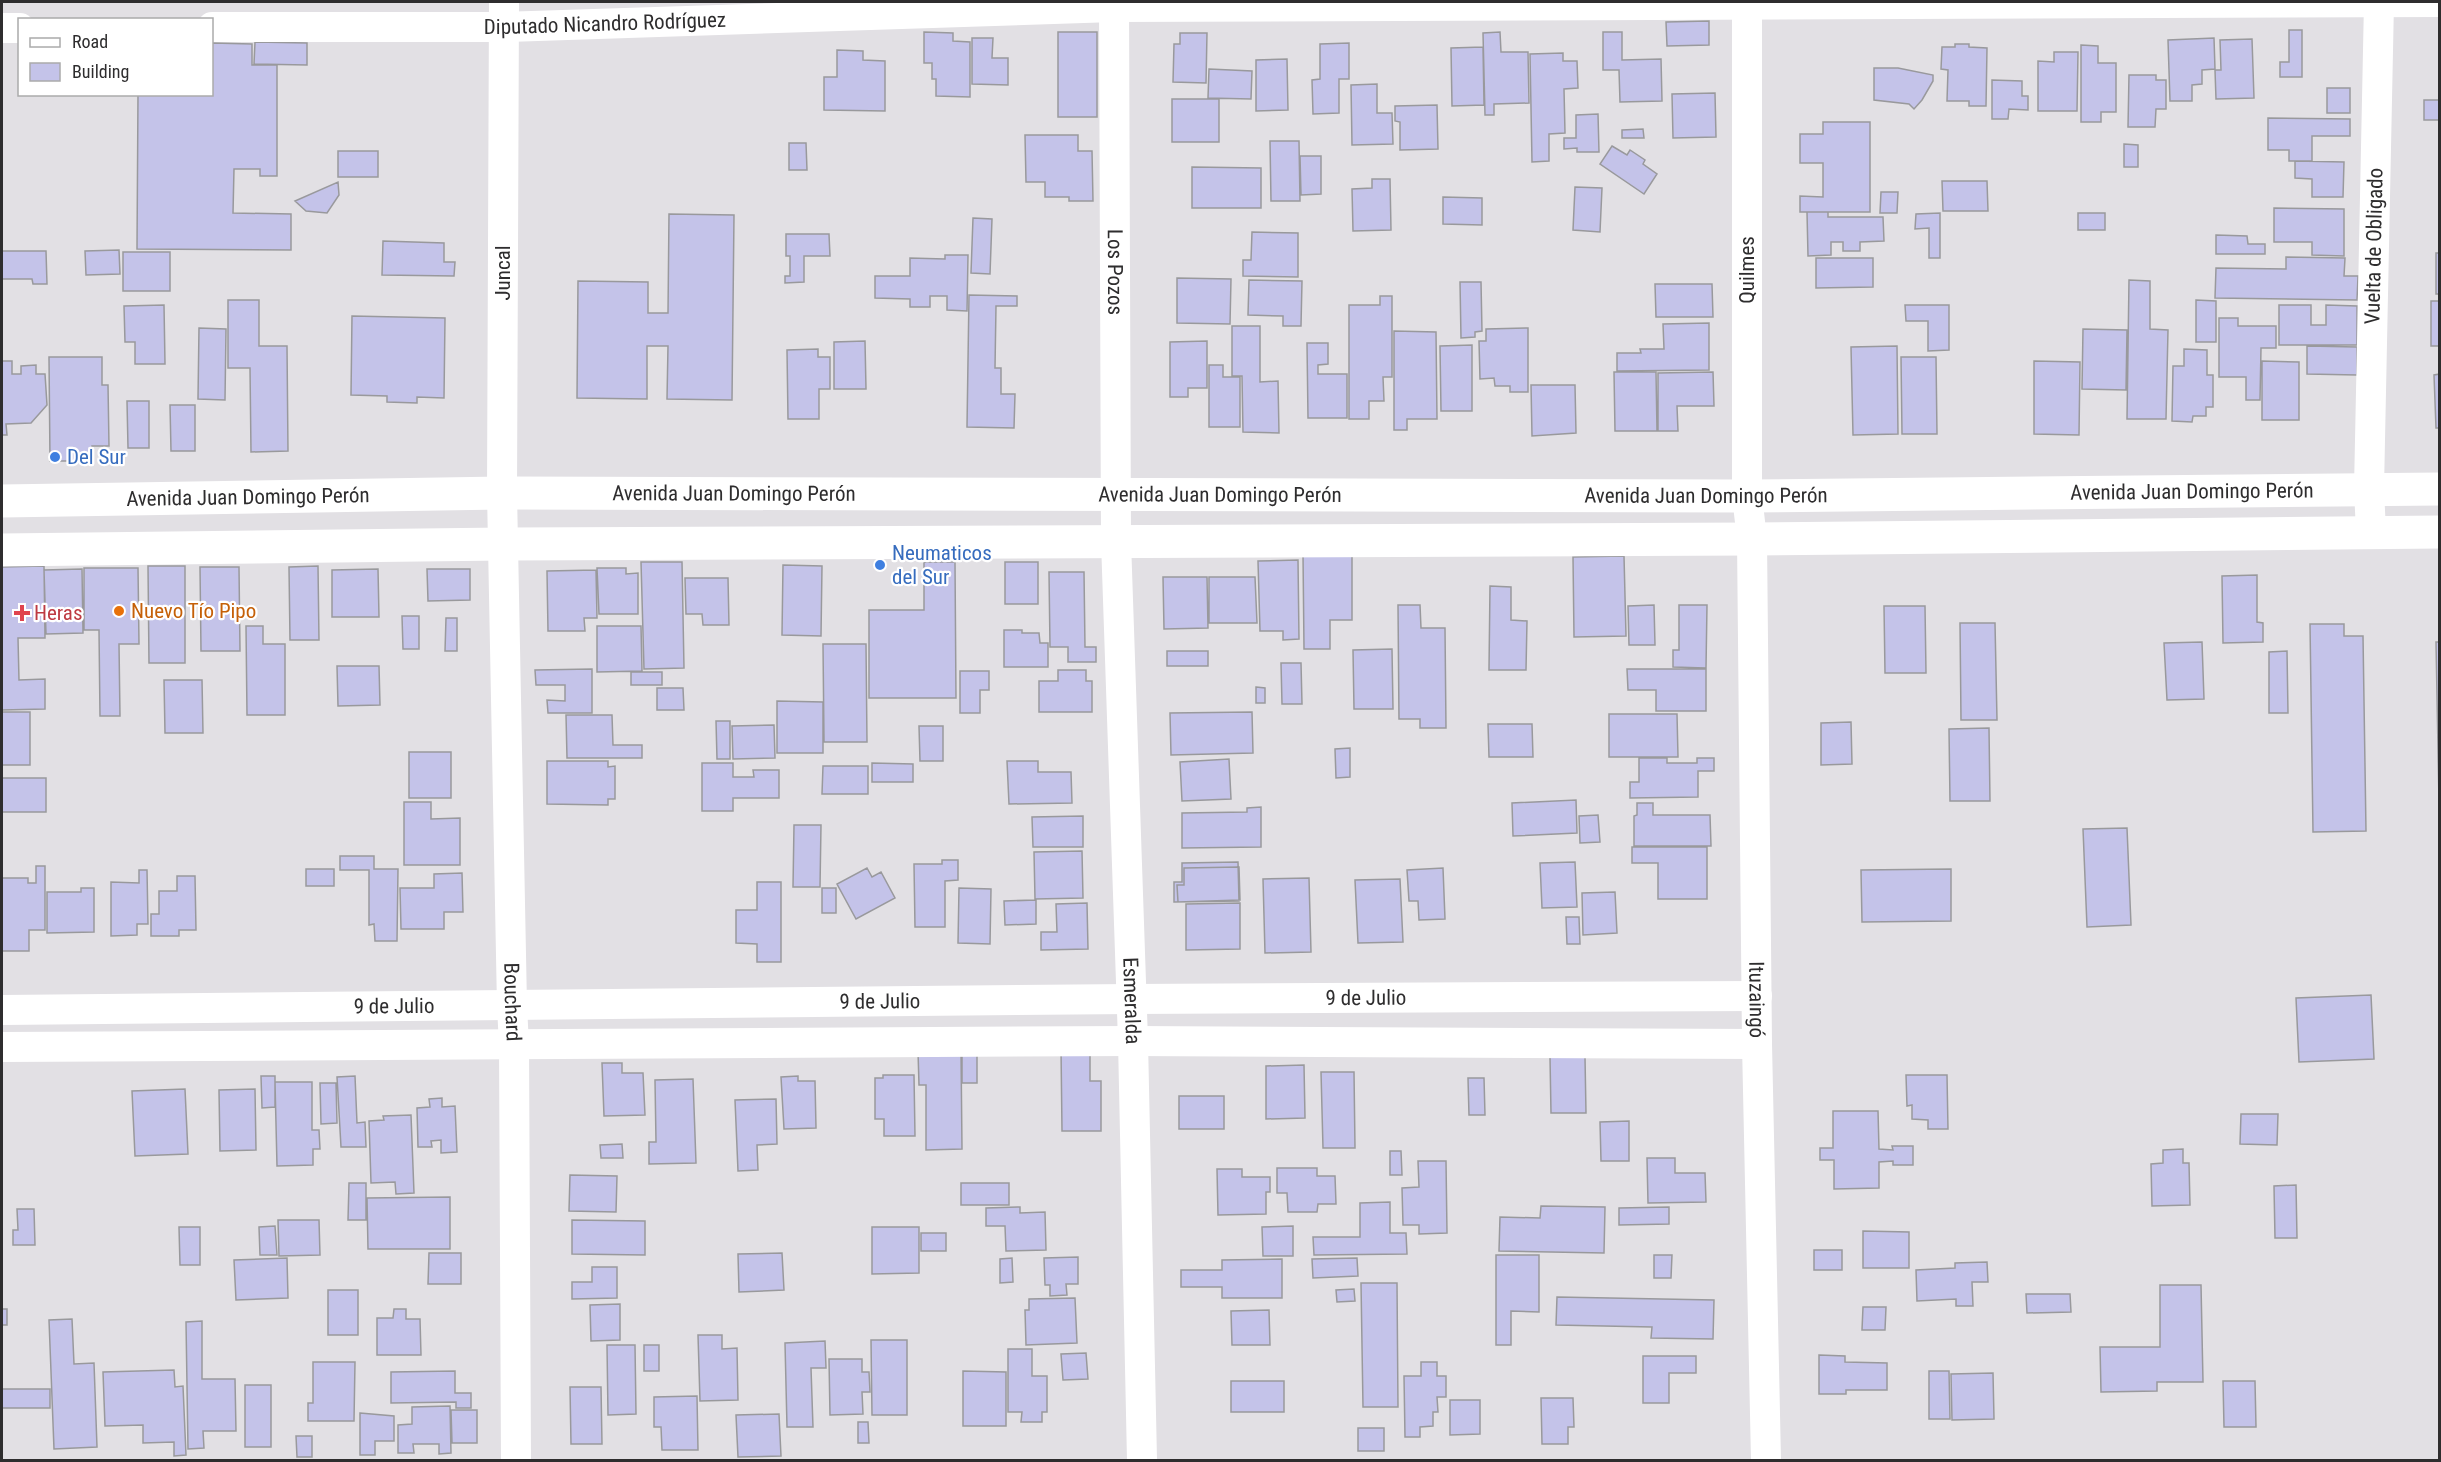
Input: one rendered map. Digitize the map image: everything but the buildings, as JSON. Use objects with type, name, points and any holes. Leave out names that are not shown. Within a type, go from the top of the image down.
[{"type":"main road","name":"Avenida Juan Domingo Perón","points":[[2,501],[502,492],[1747,496],[2439,489]]},
{"type":"main road","name":"Avenida Juan Domingo Perón","points":[[2,550],[504,544],[1752,539],[2439,532]]},
{"type":"street","name":"Quilmes","points":[[1747,2],[1747,496],[1752,539]]},
{"type":"street","name":"Vuelta de Obligado","points":[[2371,532],[2369,489],[2379,2]]},
{"type":"street","name":"Diputado Nicandro Rodríguez","points":[[213,27],[504,14],[1114,4],[2439,2]]},
{"type":"street","name":"Los Pozos","points":[[1114,4],[1116,541]]},
{"type":"street","name":"Juncal","points":[[504,14],[502,492],[504,544]]},
{"type":"street","points":[[2,28],[18,28]]},
{"type":"street","name":"Ituzaingó","points":[[1752,539],[1757,1044],[1766,1461]]},
{"type":"street","name":"Esmeralda","points":[[1116,541],[1133,1041],[1142,1461]]},
{"type":"street","name":"Bouchard","points":[[504,544],[514,1044],[516,1461]]},
{"type":"street","name":"9 de Julio","points":[[2,1010],[1131,999],[1757,996]]},
{"type":"street","name":"9 de Julio","points":[[2,1047],[1133,1041],[1757,1044]]},
{"type":"place","name":"Del Sur","points":[[55,457]]},
{"type":"place","name":"Neumaticos del Sur","points":[[880,565]]},
{"type":"place","name":"Nuevo Tío Pipo","points":[[119,611]]},
{"type":"place","name":"Heras","points":[[22,613]]}]
